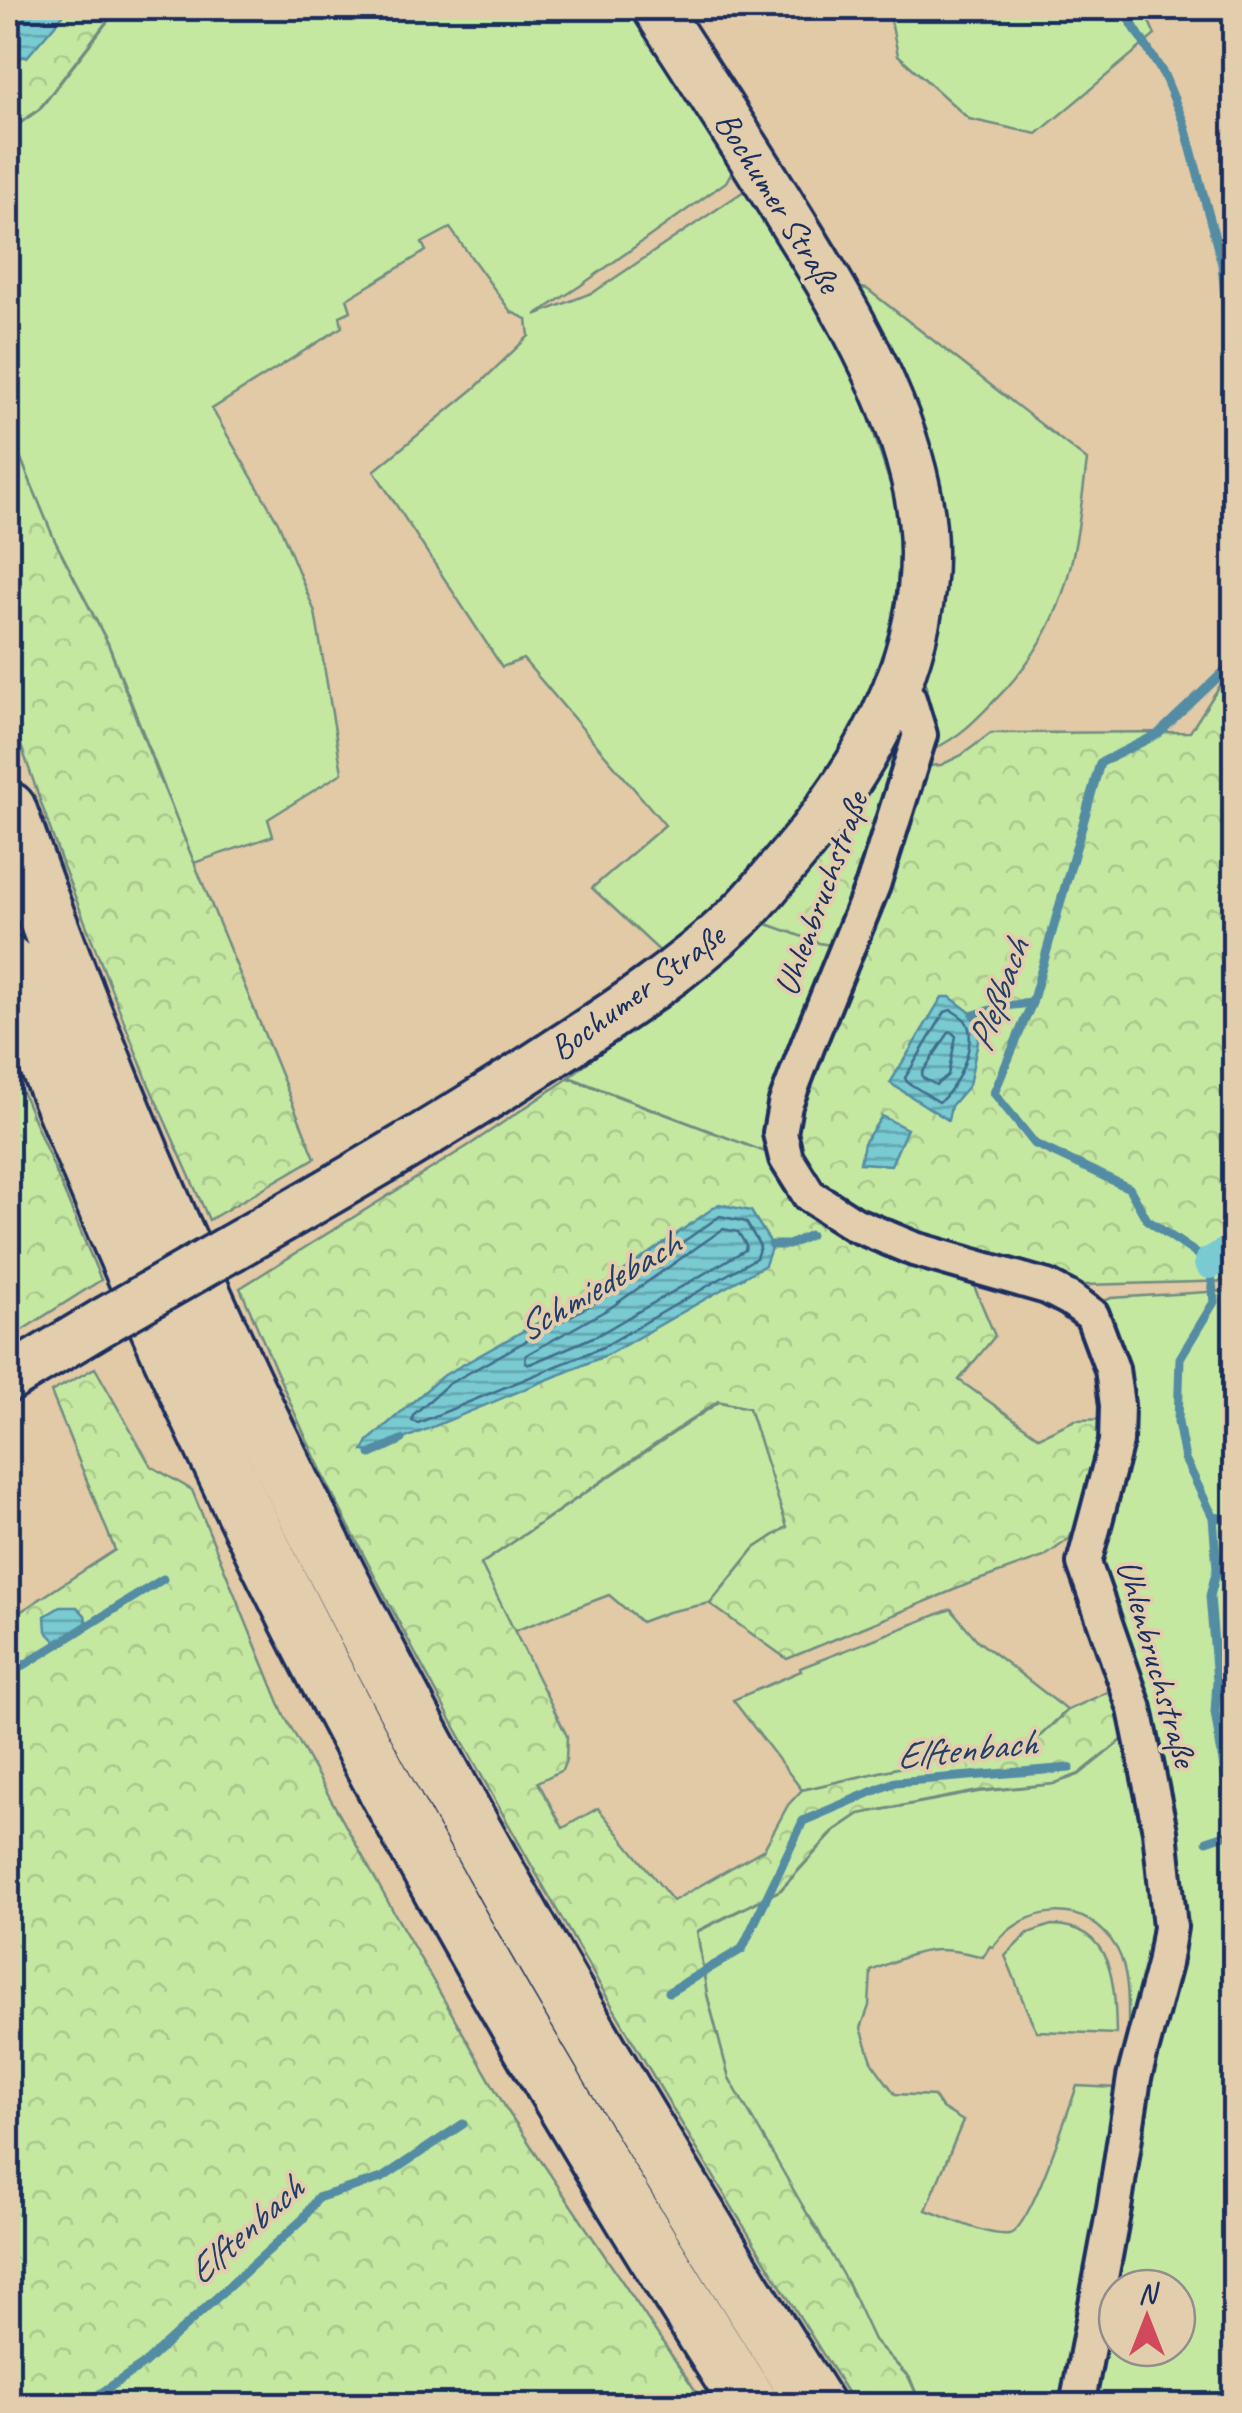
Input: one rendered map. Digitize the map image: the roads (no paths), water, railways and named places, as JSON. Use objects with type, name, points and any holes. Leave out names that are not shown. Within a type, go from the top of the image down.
[{"type":"highway","points":[[8,810],[31,878],[176,1237],[309,1519],[394,1687],[513,1906],[636,2117],[816,2406]]},
{"type":"highway","points":[[8,964],[69,1121],[146,1300],[216,1454],[350,1720],[529,2043],[751,2406]]},
{"type":"main road","name":"Bochumer Straße","points":[[8,1378],[453,1120],[651,990],[724,930],[814,830],[867,750],[898,686],[914,643],[924,560],[917,490],[893,413],[832,286],[656,8]]},
{"type":"street","name":"Uhlenbruchstraße","points":[[898,686],[909,699],[920,735],[873,885],[785,1105],[780,1133],[786,1158],[809,1195],[854,1224],[914,1249],[1047,1287],[1070,1299],[1092,1315],[1112,1369],[1117,1405],[1116,1442],[1084,1564],[1134,1708],[1160,1831],[1170,1926],[1134,2078],[1078,2406]]},
{"type":"water","points":[[8,8],[69,8],[27,57],[15,57],[8,49]]},
{"type":"water","points":[[942,997],[950,997],[974,1015],[980,1031],[969,1085],[951,1106],[948,1120],[890,1083]]},
{"type":"water","points":[[882,1116],[907,1129],[891,1165],[860,1163],[864,1143]]},
{"type":"water","points":[[719,1204],[751,1211],[772,1245],[765,1265],[607,1355],[372,1452],[363,1451],[368,1441],[441,1377],[598,1289]]},
{"type":"water","points":[[60,1607],[77,1607],[85,1615],[87,1626],[58,1644],[46,1631],[45,1616]]},
{"type":"waterway","name":"Pleßbach","points":[[1122,8],[1164,75],[1184,123],[1222,264],[1234,400]]},
{"type":"waterway","name":"Pleßbach","points":[[1234,662],[1158,734],[1100,763],[1032,1003],[994,1093],[1035,1144],[1129,1188],[1147,1220],[1210,1263],[1214,1302],[1180,1358],[1178,1422],[1185,1459],[1213,1517],[1217,1569],[1210,1596],[1217,1681],[1215,1712],[1234,1832]]},
{"type":"waterway","points":[[974,1015],[1032,1003]]},
{"type":"waterway","points":[[772,1245],[789,1245],[810,1235]]},
{"type":"waterway","points":[[1210,1263],[1234,1249]]},
{"type":"waterway","points":[[371,1454],[401,1440]]},
{"type":"waterway","points":[[1213,1517],[1234,1520]]},
{"type":"waterway","name":"Schmiedebach","points":[[8,1675],[163,1579]]},
{"type":"waterway","name":"Elftenbach","points":[[669,1992],[742,1949],[803,1821],[895,1782],[1070,1768]]},
{"type":"waterway","points":[[1207,1841],[1234,1832]]},
{"type":"waterway","name":"Elftenbach","points":[[82,2406],[144,2364],[303,2219],[317,2198],[382,2178],[463,2124]]}]
